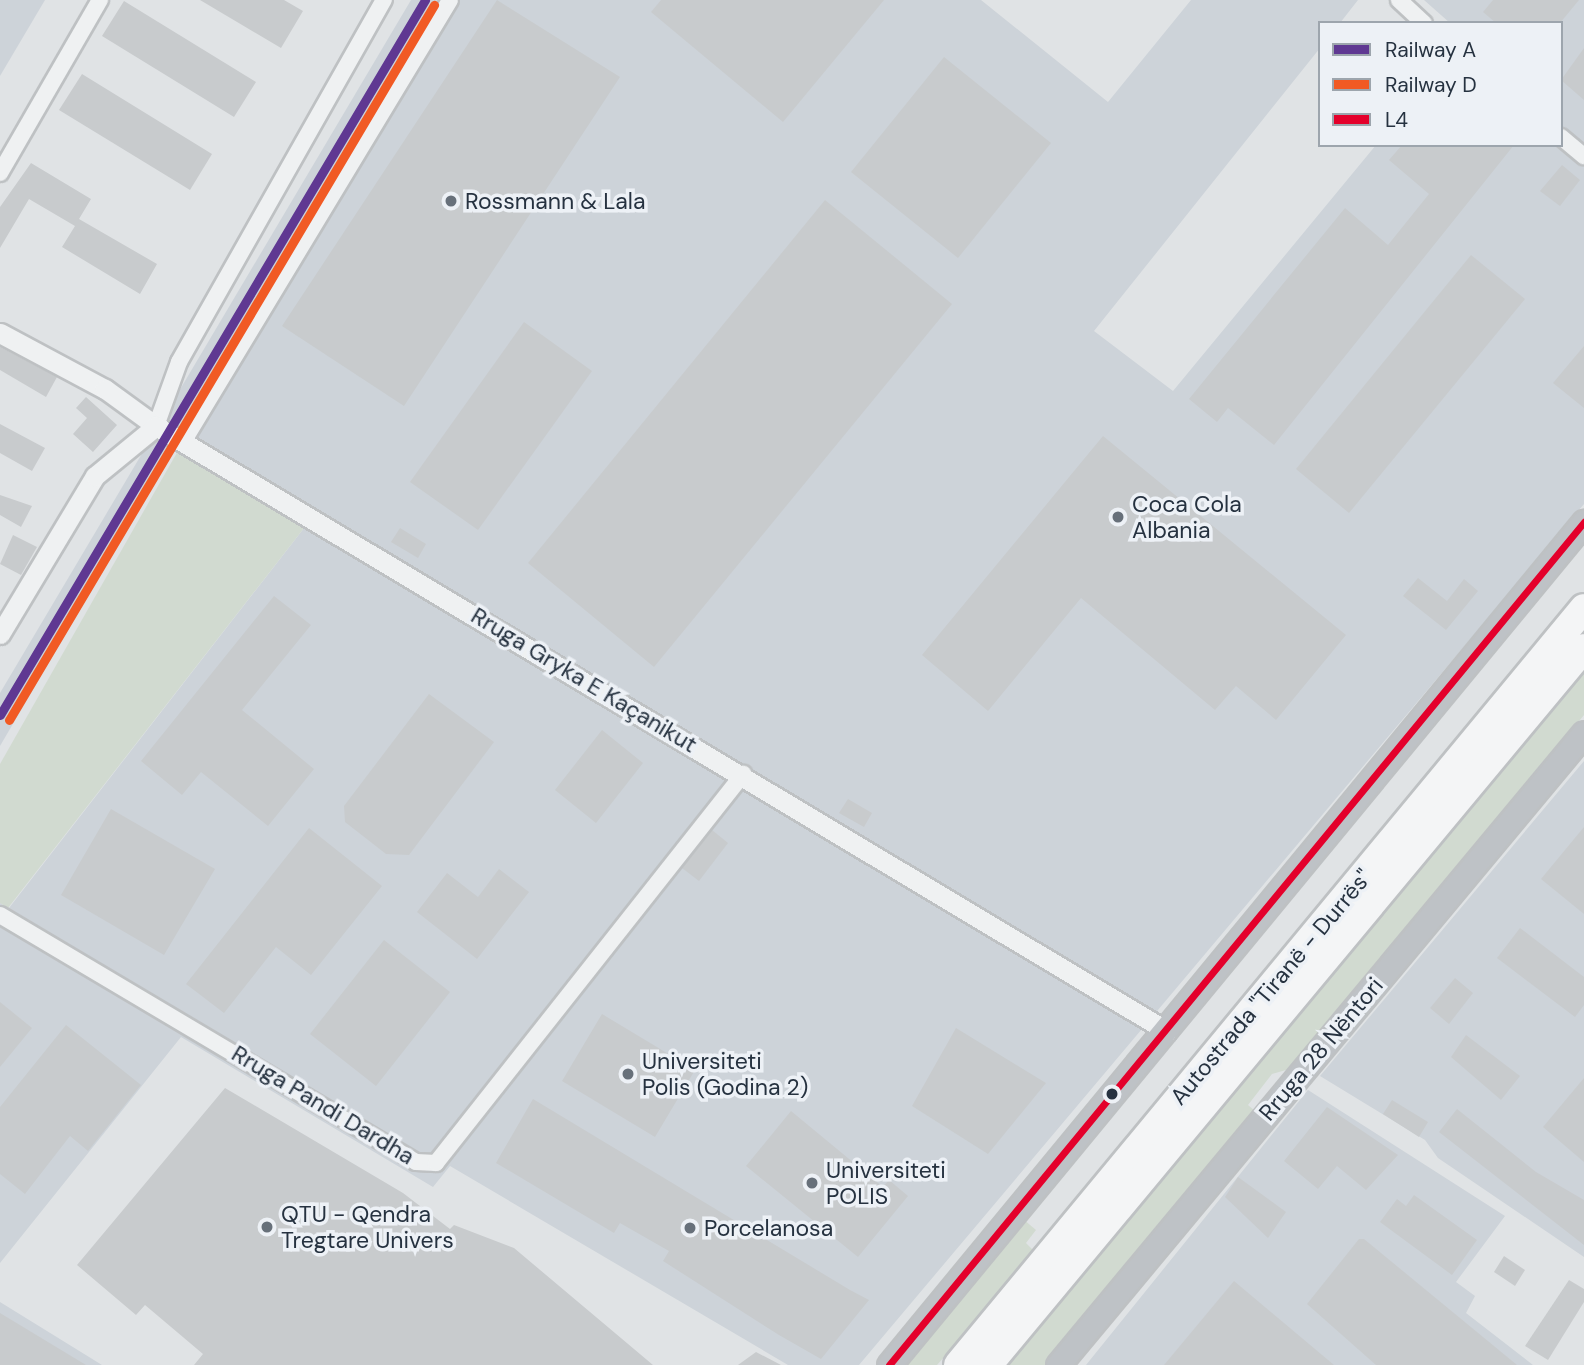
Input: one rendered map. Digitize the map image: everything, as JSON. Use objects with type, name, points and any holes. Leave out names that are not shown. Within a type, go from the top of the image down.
[{"type":"highway","name":"Autostrada \"Tiranë - Durrës\"","points":[[967,1362],[1584,608]]},
{"type":"highway","name":"Autostrada \"Tiranë - Durrës\"","points":[[967,1362],[1584,648]]},
{"type":"main road","points":[[889,1365],[1584,522]]},
{"type":"main road","name":"Rruga 28 Nëntori","points":[[1058,1365],[1584,733]]},
{"type":"street","points":[[0,173],[100,0]]},
{"type":"street","points":[[0,634],[95,476],[156,426],[179,362],[384,0]]},
{"type":"street","points":[[183,442],[450,0]]},
{"type":"street","points":[[1399,0],[1422,21]]},
{"type":"street","points":[[1563,139],[1584,156]]},
{"type":"street","name":"Rruga Gryka E Kaçanikut","points":[[0,333],[105,389],[156,426],[743,774],[1167,1031]]},
{"type":"street","name":"Rruga Pandi Dardha","points":[[0,915],[416,1162],[436,1163],[743,774]]},
{"type":"shaded area","points":[[0,0],[45,0],[0,76]]},
{"type":"shaded area","points":[[411,0],[437,0],[0,746],[0,693]]},
{"type":"shaded area","points":[[450,0],[981,0],[1108,102],[1191,0],[1358,0],[1342,21],[1318,21],[1318,51],[1094,331],[1173,391],[1374,147],[1563,147],[1563,21],[1448,21],[1424,0],[1584,0],[1584,504],[859,1365],[788,1365],[450,1166],[433,1187],[181,1037],[0,1263],[0,903],[9,908],[311,519],[183,442]]},
{"type":"shaded area","points":[[183,442],[311,519],[8,908],[0,903],[0,764]]},
{"type":"shaded area","points":[[1584,664],[1584,715],[1293,1068],[1272,1074],[1248,1105],[1255,1111],[1045,1365],[1002,1365]]},
{"type":"shaded area","points":[[1584,761],[1584,1257],[1438,1158],[1425,1140],[1320,1076]]},
{"type":"shaded area","points":[[1308,1090],[1505,1216],[1456,1282],[1475,1296],[1466,1313],[1533,1365],[1086,1365]]},
{"type":"shaded area","points":[[1023,1219],[1036,1230],[1026,1243],[1036,1253],[937,1365],[901,1365]]},
{"type":"shaded area","points":[[0,1302],[102,1365],[0,1365]]},
{"type":"building","points":[[200,0],[284,0],[303,11],[281,48]]},
{"type":"building","name":"Rossmann & Lala","points":[[497,0],[620,77],[404,406],[282,326]]},
{"type":"building","points":[[661,0],[884,0],[783,122],[651,12]]},
{"type":"building","points":[[1493,0],[1579,0],[1562,21],[1494,21],[1483,12]]},
{"type":"building","points":[[124,1],[256,82],[234,117],[102,36]]},
{"type":"building","points":[[1584,48],[1584,100],[1563,82],[1563,77]]},
{"type":"building","points":[[944,57],[1051,143],[958,258],[851,172]]},
{"type":"building","points":[[82,74],[212,154],[190,190],[59,110]]},
{"type":"building","points":[[1400,147],[1512,147],[1274,445],[1228,408],[1217,422],[1189,399],[1345,208],[1388,245],[1429,194],[1389,160]]},
{"type":"building","points":[[31,163],[91,199],[79,219],[157,264],[140,294],[62,247],[75,226],[29,199],[0,248],[0,207]]},
{"type":"building","points":[[1562,165],[1580,180],[1560,206],[1540,191]]},
{"type":"building","points":[[825,200],[952,304],[654,667],[528,563]]},
{"type":"building","points":[[1471,255],[1525,299],[1349,513],[1296,469]]},
{"type":"building","points":[[524,322],[592,371],[478,530],[410,482]]},
{"type":"building","points":[[1584,346],[1584,408],[1553,383]]},
{"type":"building","points":[[0,347],[57,377],[46,397],[0,370]]},
{"type":"building","points":[[86,397],[117,425],[93,452],[73,434],[87,418],[76,408]]},
{"type":"building","points":[[0,424],[45,448],[32,471],[0,453]]},
{"type":"building","name":"Coca Cola Albania","points":[[1103,436],[1346,635],[1276,720],[1236,686],[1215,710],[1081,598],[988,711],[922,655]]},
{"type":"building","points":[[0,495],[32,506],[21,527],[0,515]]},
{"type":"building","points":[[400,528],[426,544],[418,558],[391,542]]},
{"type":"building","points":[[13,535],[37,547],[21,575],[0,564]]},
{"type":"building","points":[[1418,578],[1447,601],[1464,579],[1478,591],[1446,630],[1403,596]]},
{"type":"building","points":[[274,596],[311,625],[242,710],[314,769],[268,826],[201,772],[182,795],[141,761]]},
{"type":"building","points":[[429,694],[494,742],[409,855],[386,854],[345,822],[344,806]]},
{"type":"building","points":[[602,730],[643,763],[596,823],[555,790]]},
{"type":"building","points":[[848,799],[872,813],[864,827],[839,813]]},
{"type":"building","points":[[111,809],[215,869],[164,955],[61,895]]},
{"type":"building","points":[[1584,827],[1584,914],[1541,879]]},
{"type":"building","points":[[309,828],[382,886],[311,975],[276,947],[224,1013],[186,984]]},
{"type":"building","points":[[712,830],[728,843],[699,881],[682,868]]},
{"type":"building","points":[[499,869],[529,892],[477,959],[417,912],[447,873],[478,897]]},
{"type":"building","points":[[1520,928],[1584,977],[1584,1005],[1575,1017],[1497,958]]},
{"type":"building","points":[[384,940],[450,992],[376,1086],[310,1034]]},
{"type":"building","points":[[1455,978],[1473,993],[1449,1024],[1430,1008]]},
{"type":"building","points":[[0,1002],[32,1028],[0,1067]]},
{"type":"building","points":[[602,1014],[695,1070],[655,1137],[562,1081]]},
{"type":"building","points":[[66,1025],[141,1085],[88,1151],[70,1136],[25,1194],[0,1174],[0,1107]]},
{"type":"building","points":[[956,1028],[1046,1083],[988,1154],[912,1106]]},
{"type":"building","points":[[1466,1035],[1520,1076],[1501,1100],[1451,1057]]},
{"type":"building","points":[[1584,1078],[1584,1162],[1543,1127]]},
{"type":"building","name":"QTU - Qendra Tregtare Univers","points":[[225,1088],[403,1193],[450,1229],[454,1225],[514,1248],[653,1365],[194,1365],[203,1354],[145,1305],[136,1315],[77,1265]]},
{"type":"building","name":"Porcelanosa","points":[[533,1099],[869,1300],[821,1359],[779,1335],[663,1261],[669,1251],[620,1223],[614,1233],[496,1163]]},
{"type":"building","points":[[1392,1100],[1428,1122],[1419,1137],[1383,1114]]},
{"type":"building","points":[[1327,1107],[1398,1155],[1366,1190],[1337,1166],[1318,1189],[1284,1161]]},
{"type":"building","points":[[1457,1109],[1536,1172],[1584,1200],[1584,1245],[1439,1132]]},
{"type":"building","points":[[791,1111],[883,1187],[889,1180],[908,1196],[858,1257],[746,1166]]},
{"type":"building","points":[[1238,1177],[1286,1212],[1268,1238],[1225,1197]]},
{"type":"building","points":[[1414,1195],[1477,1240],[1452,1275],[1380,1222],[1397,1199],[1406,1206]]},
{"type":"building","points":[[1359,1239],[1364,1239],[1517,1365],[1376,1365],[1307,1304]]},
{"type":"building","points":[[1504,1256],[1525,1270],[1515,1286],[1494,1272]]},
{"type":"building","points":[[1569,1280],[1584,1289],[1584,1302],[1548,1360],[1525,1346]]},
{"type":"building","points":[[1234,1281],[1334,1365],[1164,1365]]},
{"type":"building","points":[[0,1313],[86,1365],[0,1365]]},
{"type":"building","points":[[756,1352],[781,1365],[738,1365]]},
{"type":"rail line","name":"A","points":[[0,715],[425,0]]},
{"type":"rail line","name":"D","points":[[9,720],[434,5]]},
{"type":"transit line","name":"L4","points":[[889,1365],[1584,522]]},
{"type":"place","name":"Rossmann & Lala","points":[[451,201]]},
{"type":"place","name":"Coca Cola Albania","points":[[1118,517]]},
{"type":"place","name":"Universiteti Polis (Godina 2)","points":[[628,1074]]},
{"type":"place","name":"Universiteti POLIS","points":[[812,1183]]},
{"type":"place","name":"QTU - Qendra Tregtare Univers","points":[[267,1227]]},
{"type":"place","name":"Porcelanosa","points":[[690,1228]]}]
